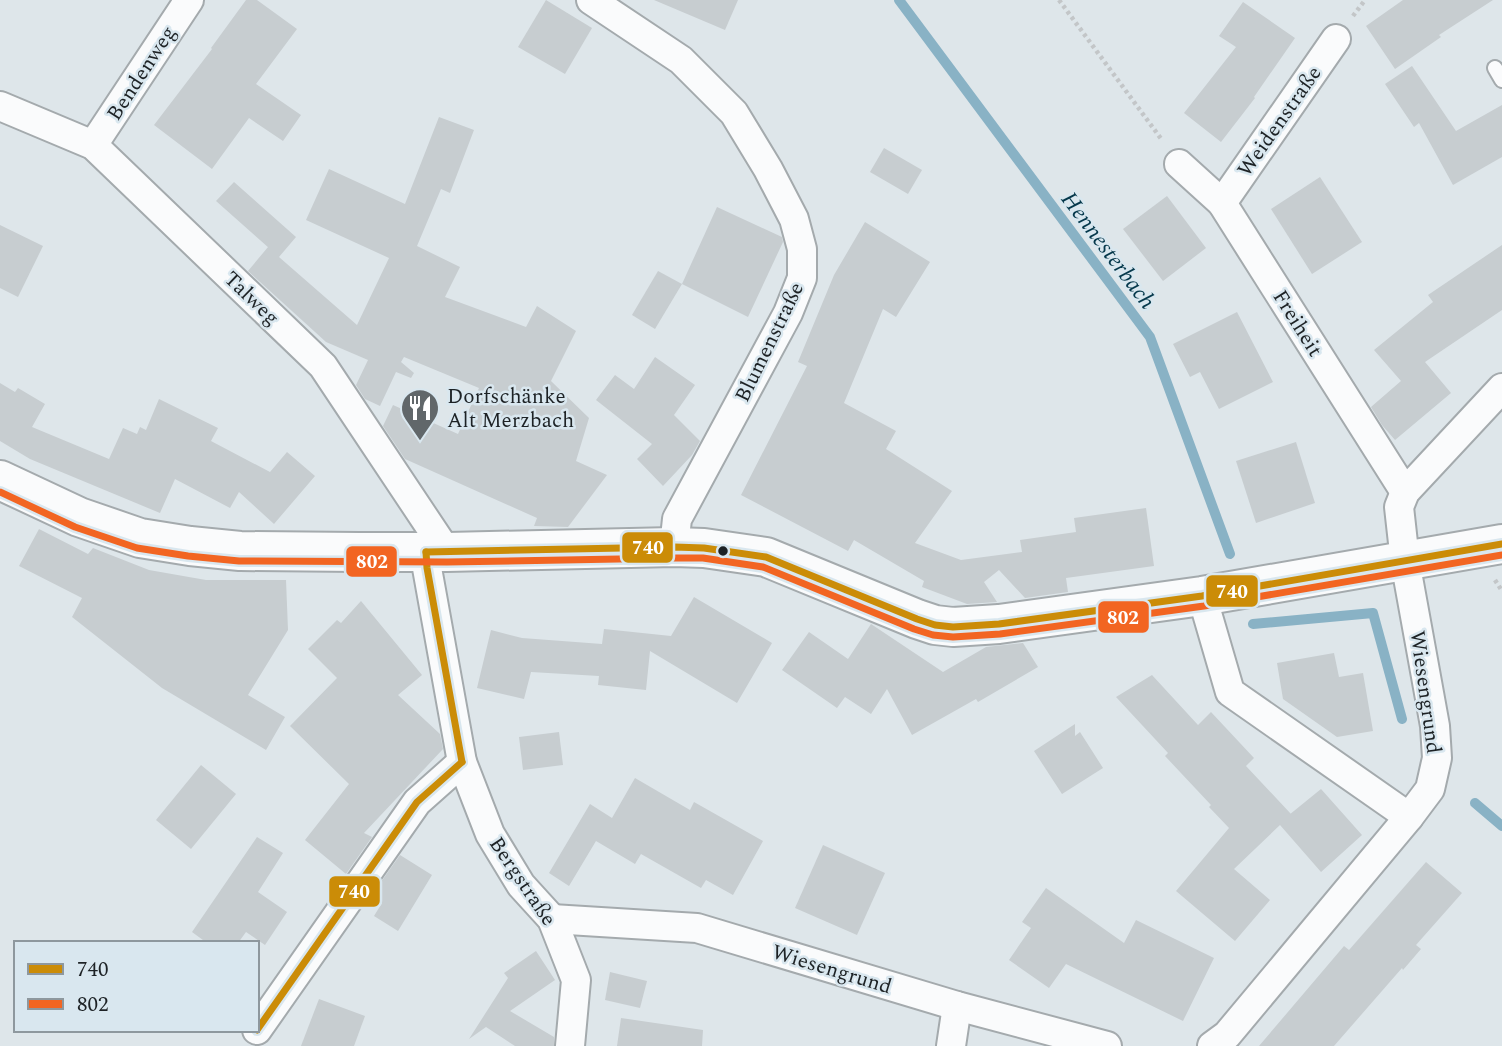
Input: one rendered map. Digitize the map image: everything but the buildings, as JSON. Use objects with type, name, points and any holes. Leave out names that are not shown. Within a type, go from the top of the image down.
[{"type":"main road","points":[[0,480],[79,517],[140,538],[240,551],[436,552],[704,548],[766,558],[917,619],[953,628],[1202,596],[1502,544]]},
{"type":"street","name":"Bendenweg","points":[[93,145],[189,0]]},
{"type":"street","name":"Blumenstraße","points":[[591,0],[681,60],[734,113],[794,219],[802,249],[802,278],[788,313],[677,519],[674,547]]},
{"type":"street","name":"Weidenstraße","points":[[1222,203],[1336,39]]},
{"type":"street","name":"Talweg","points":[[0,106],[93,145],[323,366],[436,552]]},
{"type":"street","name":"Freiheit","points":[[1180,164],[1222,203],[1405,492]]},
{"type":"street","points":[[1405,561],[1399,507],[1405,492],[1502,388]]},
{"type":"street","name":"Bergstraße","points":[[436,552],[427,568],[461,762],[490,834],[520,885],[552,919],[576,980],[570,1046]]},
{"type":"street","name":"Wiesengrund","points":[[1212,1046],[1227,1035],[1430,789],[1437,758],[1435,726],[1405,561]]},
{"type":"street","points":[[1202,596],[1230,692],[1409,817]]},
{"type":"street","points":[[259,1027],[417,802],[461,762]]},
{"type":"street","name":"Wiesengrund","points":[[552,919],[697,928],[957,1006],[1107,1046]]},
{"type":"street","points":[[951,1046],[957,1006]]},
{"type":"path","points":[[1059,0],[1180,164]]},
{"type":"waterway","name":"Hennesterbach","points":[[899,0],[1150,337],[1230,554]]},
{"type":"waterway","name":"Hennesterbach","points":[[1253,624],[1373,613],[1402,719]]},
{"type":"waterway","name":"Hennesterbach","points":[[1475,803],[1502,826]]},
{"type":"transit line","name":"802","points":[[0,492],[75,527],[137,548],[188,556],[239,561],[447,562],[703,558],[763,567],[914,629],[953,637],[1000,634],[1204,606],[1502,555]]},
{"type":"transit line","name":"740","points":[[426,552],[704,548],[766,557],[917,619],[953,627],[999,624],[1202,596],[1502,544]]},
{"type":"transit line","name":"740","points":[[426,552],[462,762]]},
{"type":"transit line","name":"740","points":[[259,1027],[417,802],[462,762]]},
{"type":"place","name":"Dorfschänke Alt Merzbach","points":[[420,442]]}]
